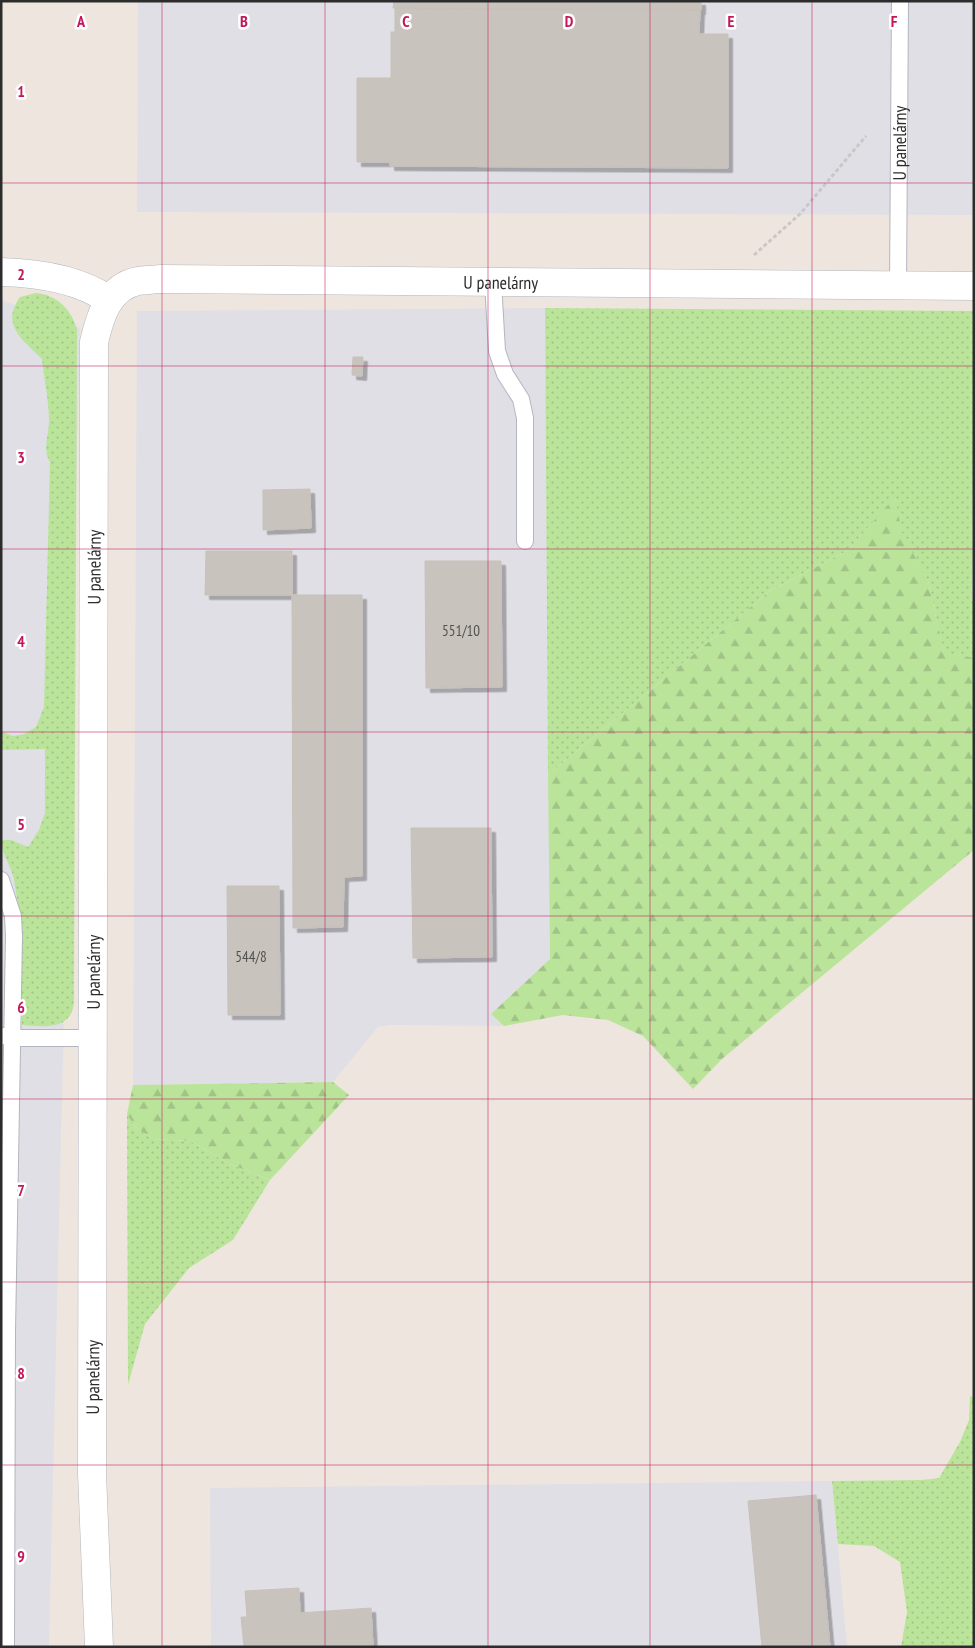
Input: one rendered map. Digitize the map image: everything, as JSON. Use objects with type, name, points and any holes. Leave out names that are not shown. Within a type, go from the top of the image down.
[{"type":"street","points":[[1,272],[23,273],[61,280],[96,291],[109,300]]},
{"type":"street","name":"U panelárny","points":[[99,1647],[92,1474],[94,342],[99,319],[109,300],[122,288],[137,282],[159,279],[974,286]]},
{"type":"lane","name":"U panelárny","points":[[898,285],[900,1]]},
{"type":"lane","points":[[493,282],[497,351],[505,374],[521,399],[526,418],[525,541]]},
{"type":"lane","points":[[1,880],[13,916],[14,936],[7,1037],[6,1647]]},
{"type":"lane","points":[[7,1037],[92,1038]]},
{"type":"path","points":[[722,284],[800,214],[866,136]]},
{"type":"shaded area","points":[[138,1],[974,1],[974,215],[137,212]]},
{"type":"shaded area","points":[[1,300],[80,328],[49,1647],[1,1647]]},
{"type":"shaded area","points":[[545,308],[550,959],[491,1014],[504,1026],[390,1025],[378,1027],[333,1082],[133,1085],[137,311]]},
{"type":"shaded area","points":[[832,1481],[847,1647],[211,1647],[210,1488]]},
{"type":"green space","points":[[36,293],[44,294],[62,304],[71,315],[77,329],[74,1002],[72,1012],[66,1020],[48,1026],[22,1025],[21,952],[17,898],[13,875],[1,845],[1,840],[11,840],[28,847],[39,830],[45,813],[45,749],[1,750],[1,731],[13,736],[24,734],[36,727],[44,707],[50,462],[46,452],[49,421],[48,406],[42,359],[16,331],[12,316],[14,307],[20,297]]},
{"type":"green space","points":[[545,308],[974,311],[972,600],[974,601],[974,658],[944,653],[928,581],[901,533],[895,498],[847,551],[770,591],[548,775]]},
{"type":"green space","points":[[895,497],[902,533],[928,581],[944,652],[974,658],[974,850],[722,1059],[693,1089],[643,1036],[608,1020],[563,1015],[504,1026],[491,1014],[550,959],[548,775],[770,591],[847,551]]},
{"type":"green space","points":[[333,1082],[349,1095],[270,1180],[230,1164],[190,1141],[153,1139],[135,1127],[127,1114],[133,1085]]},
{"type":"green space","points":[[127,1114],[135,1127],[153,1139],[190,1141],[230,1164],[270,1180],[233,1240],[189,1268],[145,1324],[128,1385]]},
{"type":"green space","points":[[970,1396],[974,1398],[974,1647],[901,1647],[907,1612],[900,1562],[874,1546],[838,1544],[832,1481],[922,1480],[939,1478],[960,1442],[969,1420]]},
{"type":"building","points":[[394,1],[701,1],[701,10],[393,8]]},
{"type":"building","points":[[395,8],[700,10],[699,34],[728,34],[728,168],[390,166],[390,162],[357,162],[357,78],[391,78],[391,32],[395,32]]},
{"type":"building","points":[[353,357],[363,357],[362,376],[352,375]]},
{"type":"building","points":[[310,489],[311,528],[263,530],[263,490]]},
{"type":"building","points":[[206,551],[292,551],[292,595],[205,595]]},
{"type":"building","points":[[425,561],[501,561],[502,687],[426,688]]},
{"type":"building","points":[[292,595],[362,595],[362,876],[344,877],[343,927],[293,928]]},
{"type":"building","points":[[411,828],[491,828],[492,957],[413,958]]},
{"type":"building","points":[[227,886],[279,886],[280,1015],[228,1015]]},
{"type":"building","points":[[816,1495],[830,1647],[762,1647],[748,1501]]},
{"type":"building","points":[[299,1588],[300,1613],[371,1608],[373,1647],[244,1647],[241,1617],[247,1617],[245,1591]]}]
